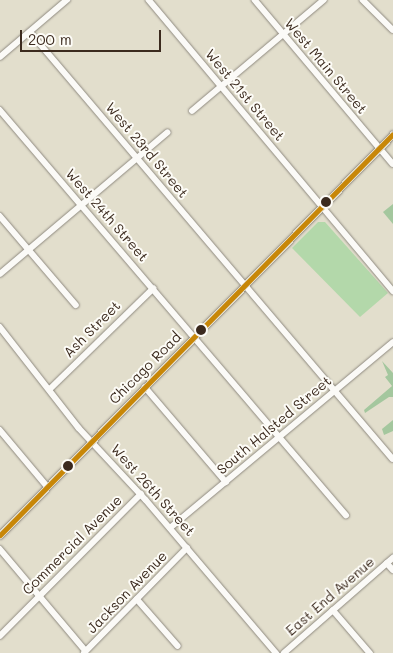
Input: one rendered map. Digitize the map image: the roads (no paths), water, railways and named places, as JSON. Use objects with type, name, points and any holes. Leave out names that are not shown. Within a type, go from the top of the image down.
[{"type":"main road","name":"Chicago Road","points":[[0,535],[393,134]]},
{"type":"street","points":[[0,57],[68,0]]},
{"type":"street","name":"West 21st Street","points":[[149,0],[393,291]]},
{"type":"street","name":"West Main Street","points":[[255,0],[393,164]]},
{"type":"street","points":[[192,111],[324,0]]},
{"type":"street","points":[[363,0],[393,30]]},
{"type":"street","name":"West 23rd Street","points":[[30,32],[393,459]]},
{"type":"street","name":"West 24th Street","points":[[0,110],[346,514]]},
{"type":"street","points":[[0,274],[167,133]]},
{"type":"street","points":[[0,216],[76,305]]},
{"type":"street","name":"Ash Street","points":[[50,389],[153,289]]},
{"type":"street","name":"West 26th Street","points":[[0,327],[91,441],[141,494],[276,653]]},
{"type":"street","name":"South Halsted Street","points":[[170,528],[393,342]]},
{"type":"street","points":[[145,387],[226,482]]},
{"type":"street","points":[[0,430],[47,486]]},
{"type":"street","name":"Commercial Avenue","points":[[0,636],[141,494]]},
{"type":"street","name":"Jackson Avenue","points":[[85,652],[187,548]]},
{"type":"street","points":[[0,549],[40,595],[85,652]]},
{"type":"street","name":"East End Avenue","points":[[284,653],[393,558]]},
{"type":"street","points":[[388,563],[393,570]]},
{"type":"street","points":[[137,599],[178,646]]},
{"type":"street","points":[[334,610],[370,653]]}]
